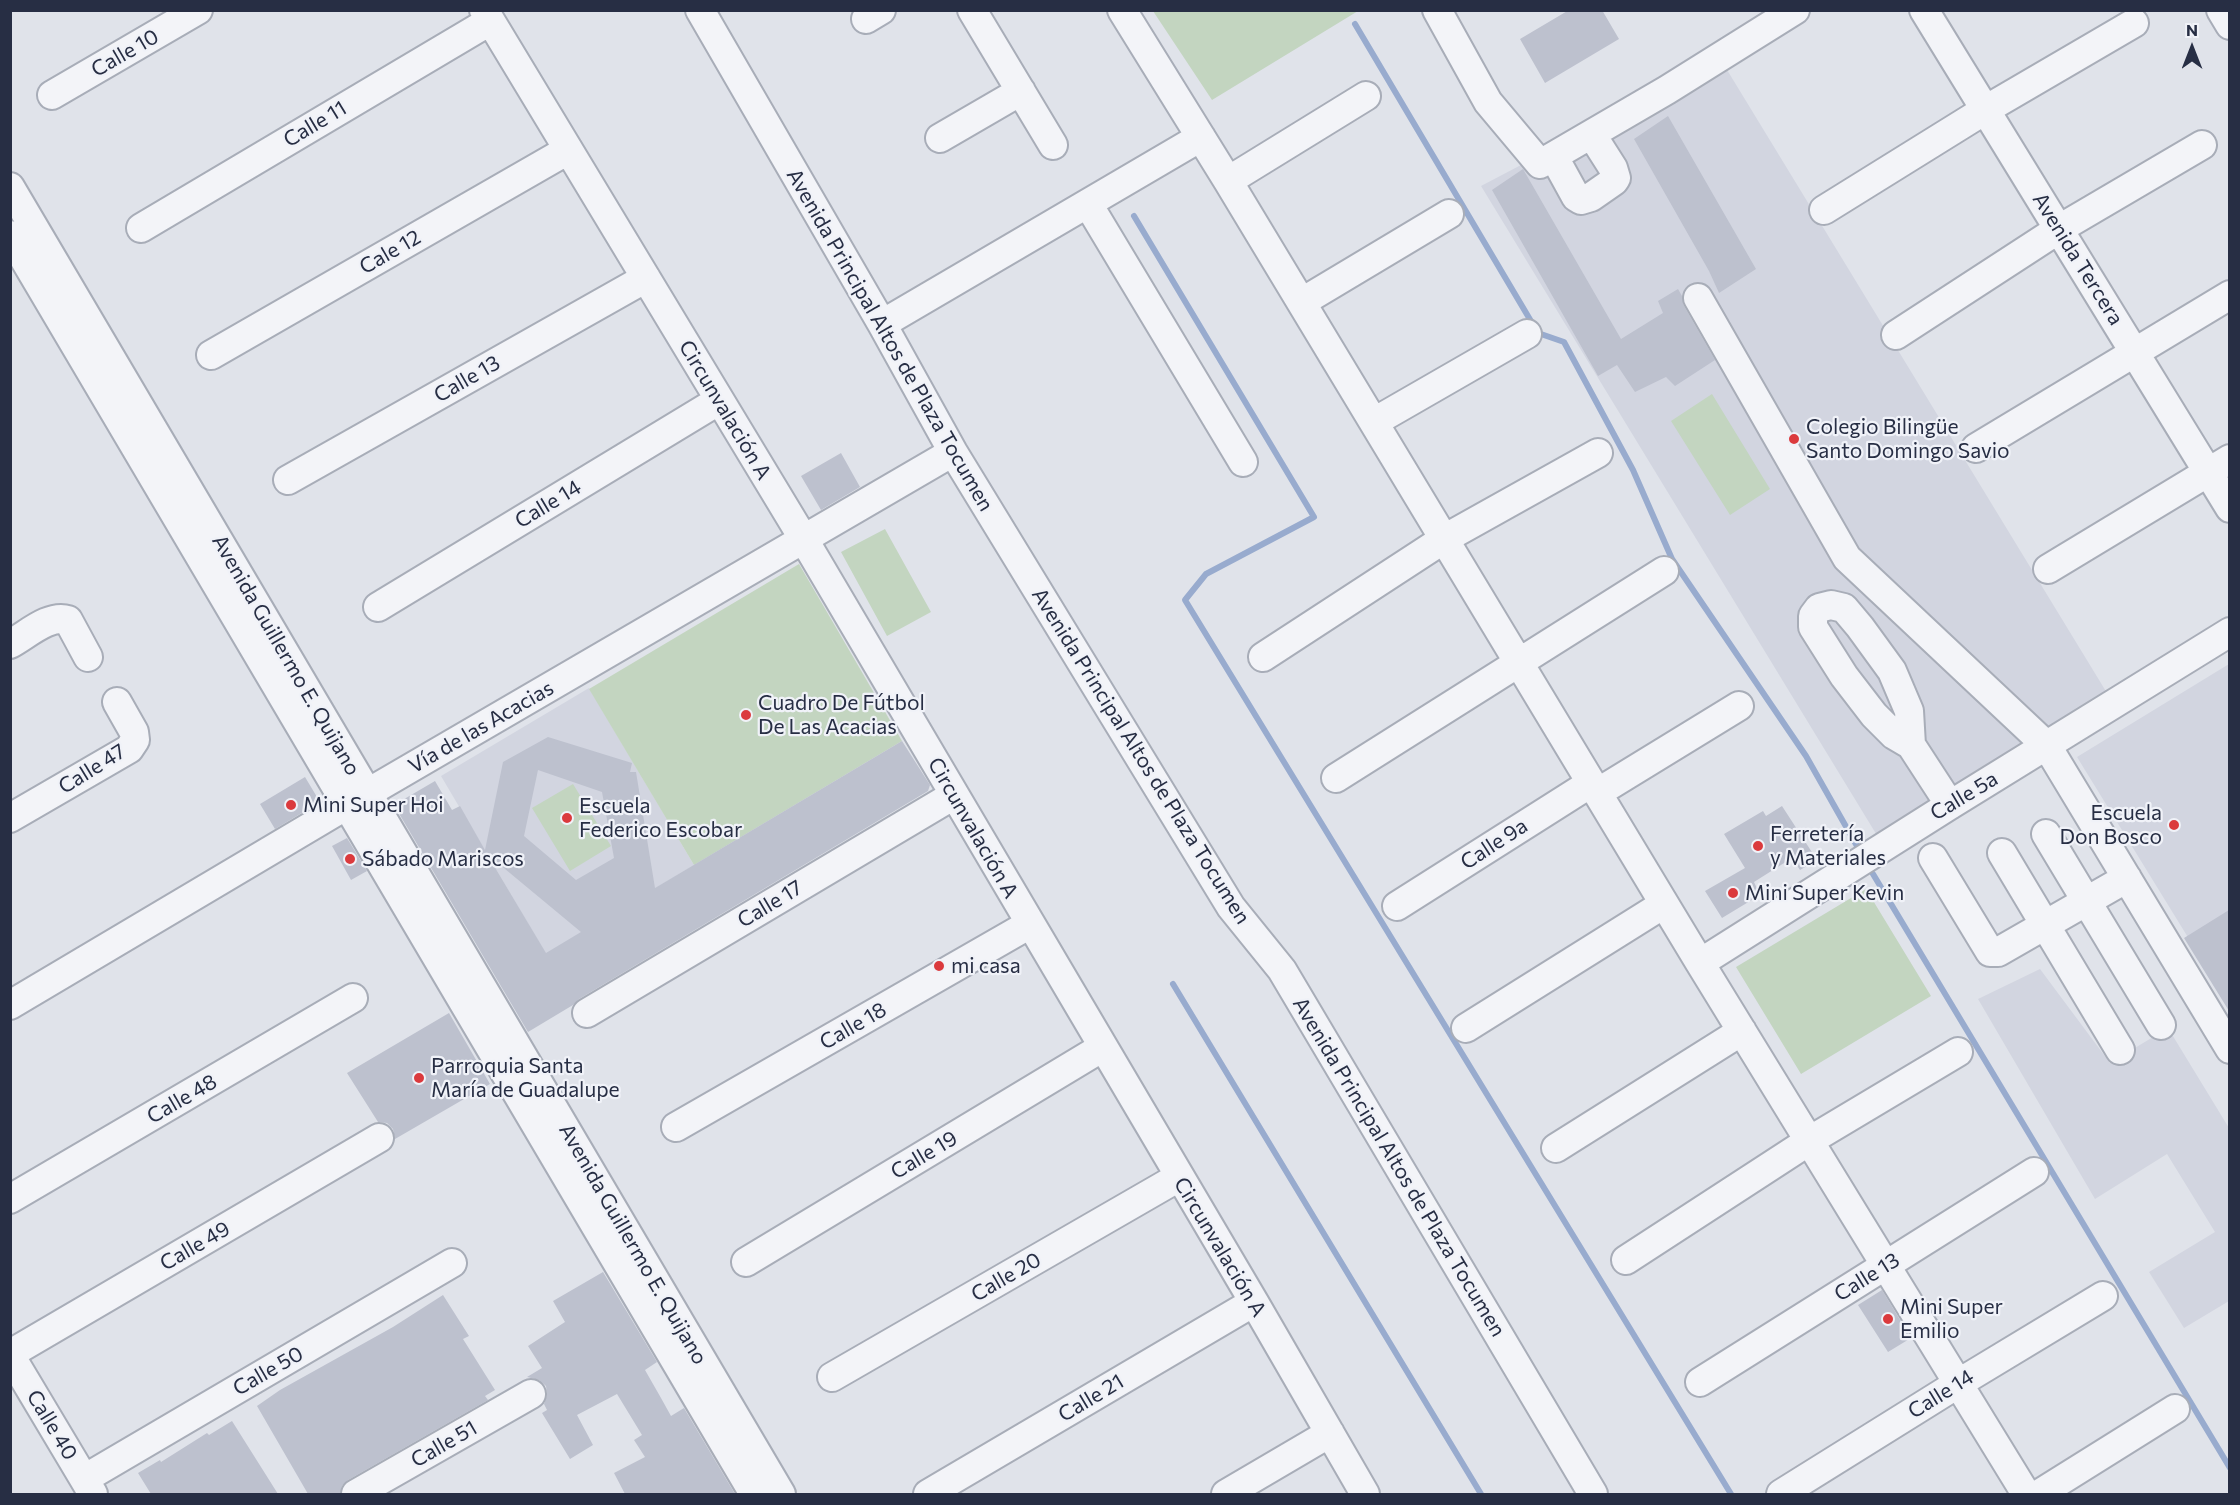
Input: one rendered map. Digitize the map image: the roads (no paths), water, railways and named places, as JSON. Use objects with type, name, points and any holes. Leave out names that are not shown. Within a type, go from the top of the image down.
[{"type":"street","name":"Calle 10","points":[[52,95],[198,10]]},
{"type":"street","name":"Avenida Principal Altos de Plaza Tocumen","points":[[700,10],[882,324],[953,452],[1231,907],[1282,970],[1593,1494]]},
{"type":"street","points":[[972,10],[1053,145]]},
{"type":"street","points":[[1122,10],[1302,302],[1664,904],[2026,1494]]},
{"type":"street","points":[[1437,10],[1488,102],[1538,162],[1544,164],[1795,10]]},
{"type":"street","name":"Avenida Tercera","points":[[1924,10],[2135,352],[2218,466],[2229,508]]},
{"type":"street","points":[[2221,10],[2229,25]]},
{"type":"street","name":"Circunvalación A","points":[[487,16],[803,538],[1365,1494]]},
{"type":"street","name":"Calle 11","points":[[141,228],[487,16]]},
{"type":"street","points":[[1824,210],[1985,110],[2134,23]]},
{"type":"street","points":[[940,138],[1021,91]]},
{"type":"street","points":[[1228,180],[1366,96]]},
{"type":"street","points":[[1554,158],[1576,197],[1581,200],[1591,197],[1616,178],[1613,168],[1592,135]]},
{"type":"street","points":[[882,324],[1201,137]]},
{"type":"street","points":[[1896,335],[2060,230],[2202,145]]},
{"type":"street","name":"Cale 12","points":[[212,355],[568,150]]},
{"type":"street","name":"Avenida Guillermo E. Quijano","points":[[10,187],[231,584],[357,799],[721,1416],[781,1494]]},
{"type":"street","points":[[1088,204],[1243,462]]},
{"type":"street","points":[[1302,302],[1449,214]]},
{"type":"street","name":"Avenida Guillermo E. Quijano","points":[[10,235],[231,584]]},
{"type":"street","name":"Calle 13","points":[[288,480],[646,278]]},
{"type":"street","points":[[1976,448],[2229,295]]},
{"type":"street","points":[[1698,298],[1847,558],[2047,746],[2229,1049]]},
{"type":"street","points":[[1374,422],[1527,334]]},
{"type":"street","name":"Calle 14","points":[[378,608],[718,401]]},
{"type":"street","name":"Vía de las Acacias","points":[[10,1005],[357,799],[953,452]]},
{"type":"street","points":[[1263,657],[1444,539],[1598,453]]},
{"type":"street","points":[[2048,568],[2218,466]]},
{"type":"street","points":[[1336,778],[1664,571]]},
{"type":"street","points":[[1911,745],[1909,711],[1892,671],[1844,608],[1831,604],[1819,608],[1813,616],[1813,627],[1844,676],[1874,715],[1894,735],[1911,745],[1950,805]]},
{"type":"street","points":[[10,644],[51,620],[60,618],[68,620],[88,657]]},
{"type":"street","name":"Calle 5a","points":[[1700,963],[2229,632]]},
{"type":"street","name":"Calle 47","points":[[10,818],[129,749],[135,740],[134,732],[117,702]]},
{"type":"street","name":"Calle 9a","points":[[1397,906],[1594,788],[1739,706]]},
{"type":"street","name":"Calle 17","points":[[586,1013],[954,795]]},
{"type":"street","points":[[2046,834],[2161,1025]]},
{"type":"street","points":[[2002,853],[2120,1050]]},
{"type":"street","points":[[1934,858],[1990,952],[1998,952],[2127,878]]},
{"type":"street","points":[[1466,1028],[1664,904]]},
{"type":"street","name":"Calle 18","points":[[676,1127],[1030,924]]},
{"type":"street","name":"Calle 48","points":[[10,1199],[352,998]]},
{"type":"street","points":[[1556,1148],[1742,1031]]},
{"type":"street","name":"Calle 19","points":[[746,1262],[1103,1047]]},
{"type":"street","points":[[1626,1260],[1809,1141],[1958,1052]]},
{"type":"street","name":"Calle 49","points":[[10,1354],[379,1138]]},
{"type":"street","name":"Calle 13","points":[[1700,1382],[2034,1172]]},
{"type":"street","name":"Calle 20","points":[[832,1377],[1179,1177]]},
{"type":"street","name":"Calle 50","points":[[88,1487],[452,1263]]},
{"type":"street","name":"Calle 14","points":[[1781,1494],[2103,1296]]},
{"type":"street","name":"Calle 21","points":[[928,1494],[1254,1302]]},
{"type":"street","name":"Calle 40","points":[[10,1354],[88,1487]]},
{"type":"street","name":"Calle 51","points":[[356,1494],[531,1394]]},
{"type":"street","points":[[2039,1494],[2175,1409]]},
{"type":"street","name":"Avenida Guillermo E. Quijano","points":[[721,1416],[754,1494]]},
{"type":"street","points":[[1226,1494],[1330,1433]]},
{"type":"waterway","points":[[1355,24],[1538,333],[1564,342],[1633,470],[1672,559],[1806,756],[1857,846]]},
{"type":"waterway","points":[[1134,216],[1314,517],[1206,574],[1185,600],[1731,1494]]},
{"type":"waterway","points":[[1873,874],[2230,1468]]},
{"type":"waterway","points":[[1173,984],[1481,1494]]},
{"type":"place","name":"Colegio Bilingüe Santo Domingo Savio","points":[[1794,439]]},
{"type":"place","name":"Cuadro De Fútbol De Las Acacias","points":[[746,715]]},
{"type":"place","name":"Mini Super Hoi","points":[[291,805]]},
{"type":"place","name":"Escuela Federico Escobar","points":[[567,818]]},
{"type":"place","name":"Escuela Don Bosco","points":[[2174,825]]},
{"type":"place","name":"Ferretería y Materiales","points":[[1758,846]]},
{"type":"place","name":"Sábado Mariscos","points":[[350,859]]},
{"type":"place","name":"Mini Super Kevin","points":[[1733,893]]},
{"type":"place","name":"mi casa","points":[[939,966]]},
{"type":"place","name":"Parroquia Santa María de Guadalupe","points":[[419,1078]]},
{"type":"place","name":"Mini Super Emilio","points":[[1888,1319]]}]
